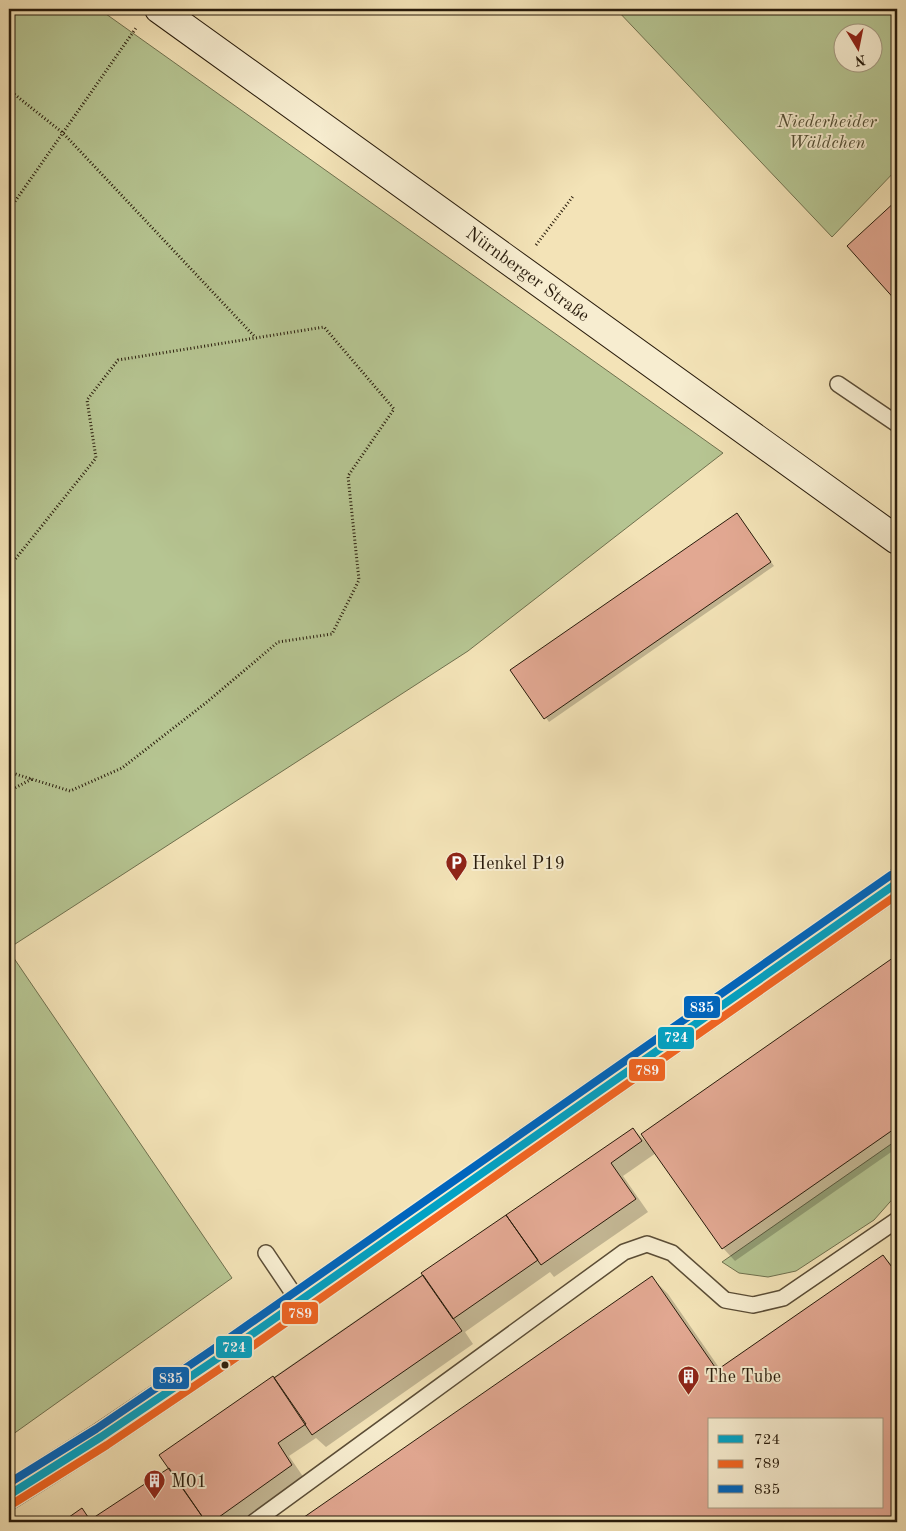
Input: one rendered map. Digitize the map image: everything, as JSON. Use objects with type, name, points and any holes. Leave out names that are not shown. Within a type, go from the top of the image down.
[{"type":"street","name":"Nürnberger Straße","points":[[166,15],[896,537]]},
{"type":"street","points":[[9,1494],[101,1437],[298,1302],[897,883]]},
{"type":"lane","points":[[838,384],[897,424]]},
{"type":"lane","points":[[254,1522],[624,1252],[647,1244],[672,1253],[725,1300],[753,1305],[783,1298],[897,1220]]},
{"type":"lane","points":[[266,1253],[298,1302]]},
{"type":"path","points":[[871,9],[897,14]]},
{"type":"path","points":[[9,210],[64,132],[166,15]]},
{"type":"path","points":[[9,90],[64,132],[255,338]]},
{"type":"path","points":[[519,268],[574,195]]},
{"type":"path","points":[[9,567],[96,458],[87,400],[118,360],[324,327],[394,409],[348,476],[359,580],[332,634],[278,642],[207,702],[122,768],[70,791],[9,772]]},
{"type":"path","points":[[9,791],[32,779]]},
{"type":"green space","points":[[9,9],[99,9],[723,453],[468,651],[9,948]]},
{"type":"green space","name":"Niederheider Wäldchen","points":[[616,9],[897,9],[897,169],[832,237]]},
{"type":"green space","points":[[9,951],[232,1278],[9,1437]]},
{"type":"green space","points":[[897,1140],[897,1194],[874,1220],[796,1271],[768,1277],[739,1273],[722,1262]]},
{"type":"building","points":[[897,200],[897,302],[847,246]]},
{"type":"building","points":[[737,513],[771,562],[544,719],[510,670]]},
{"type":"building","points":[[897,955],[897,1127],[722,1249],[641,1134]]},
{"type":"building","points":[[633,1128],[642,1141],[611,1163],[636,1199],[541,1265],[506,1215]]},
{"type":"building","points":[[506,1215],[538,1260],[453,1319],[421,1273]]},
{"type":"building","name":"The Tube","points":[[883,1255],[897,1274],[897,1522],[297,1522],[652,1276],[717,1370]]},
{"type":"building","points":[[423,1275],[462,1331],[312,1435],[274,1378]]},
{"type":"building","points":[[273,1376],[306,1424],[278,1443],[292,1465],[212,1522],[206,1522],[159,1455]]},
{"type":"building","name":"M01","points":[[169,1468],[206,1522],[62,1522],[82,1508],[90,1520]]},
{"type":"transit line","name":"835","points":[[9,1483],[96,1429],[212,1350],[891,875]]},
{"type":"transit line","name":"724","points":[[9,1495],[101,1437],[218,1358],[897,883]]},
{"type":"transit line","name":"789","points":[[14,1503],[107,1445],[224,1366],[897,895]]},
{"type":"place","name":"Henkel P19","points":[[456,882]]},
{"type":"place","name":"The Tube","points":[[689,1395]]},
{"type":"place","name":"M01","points":[[155,1500]]}]
